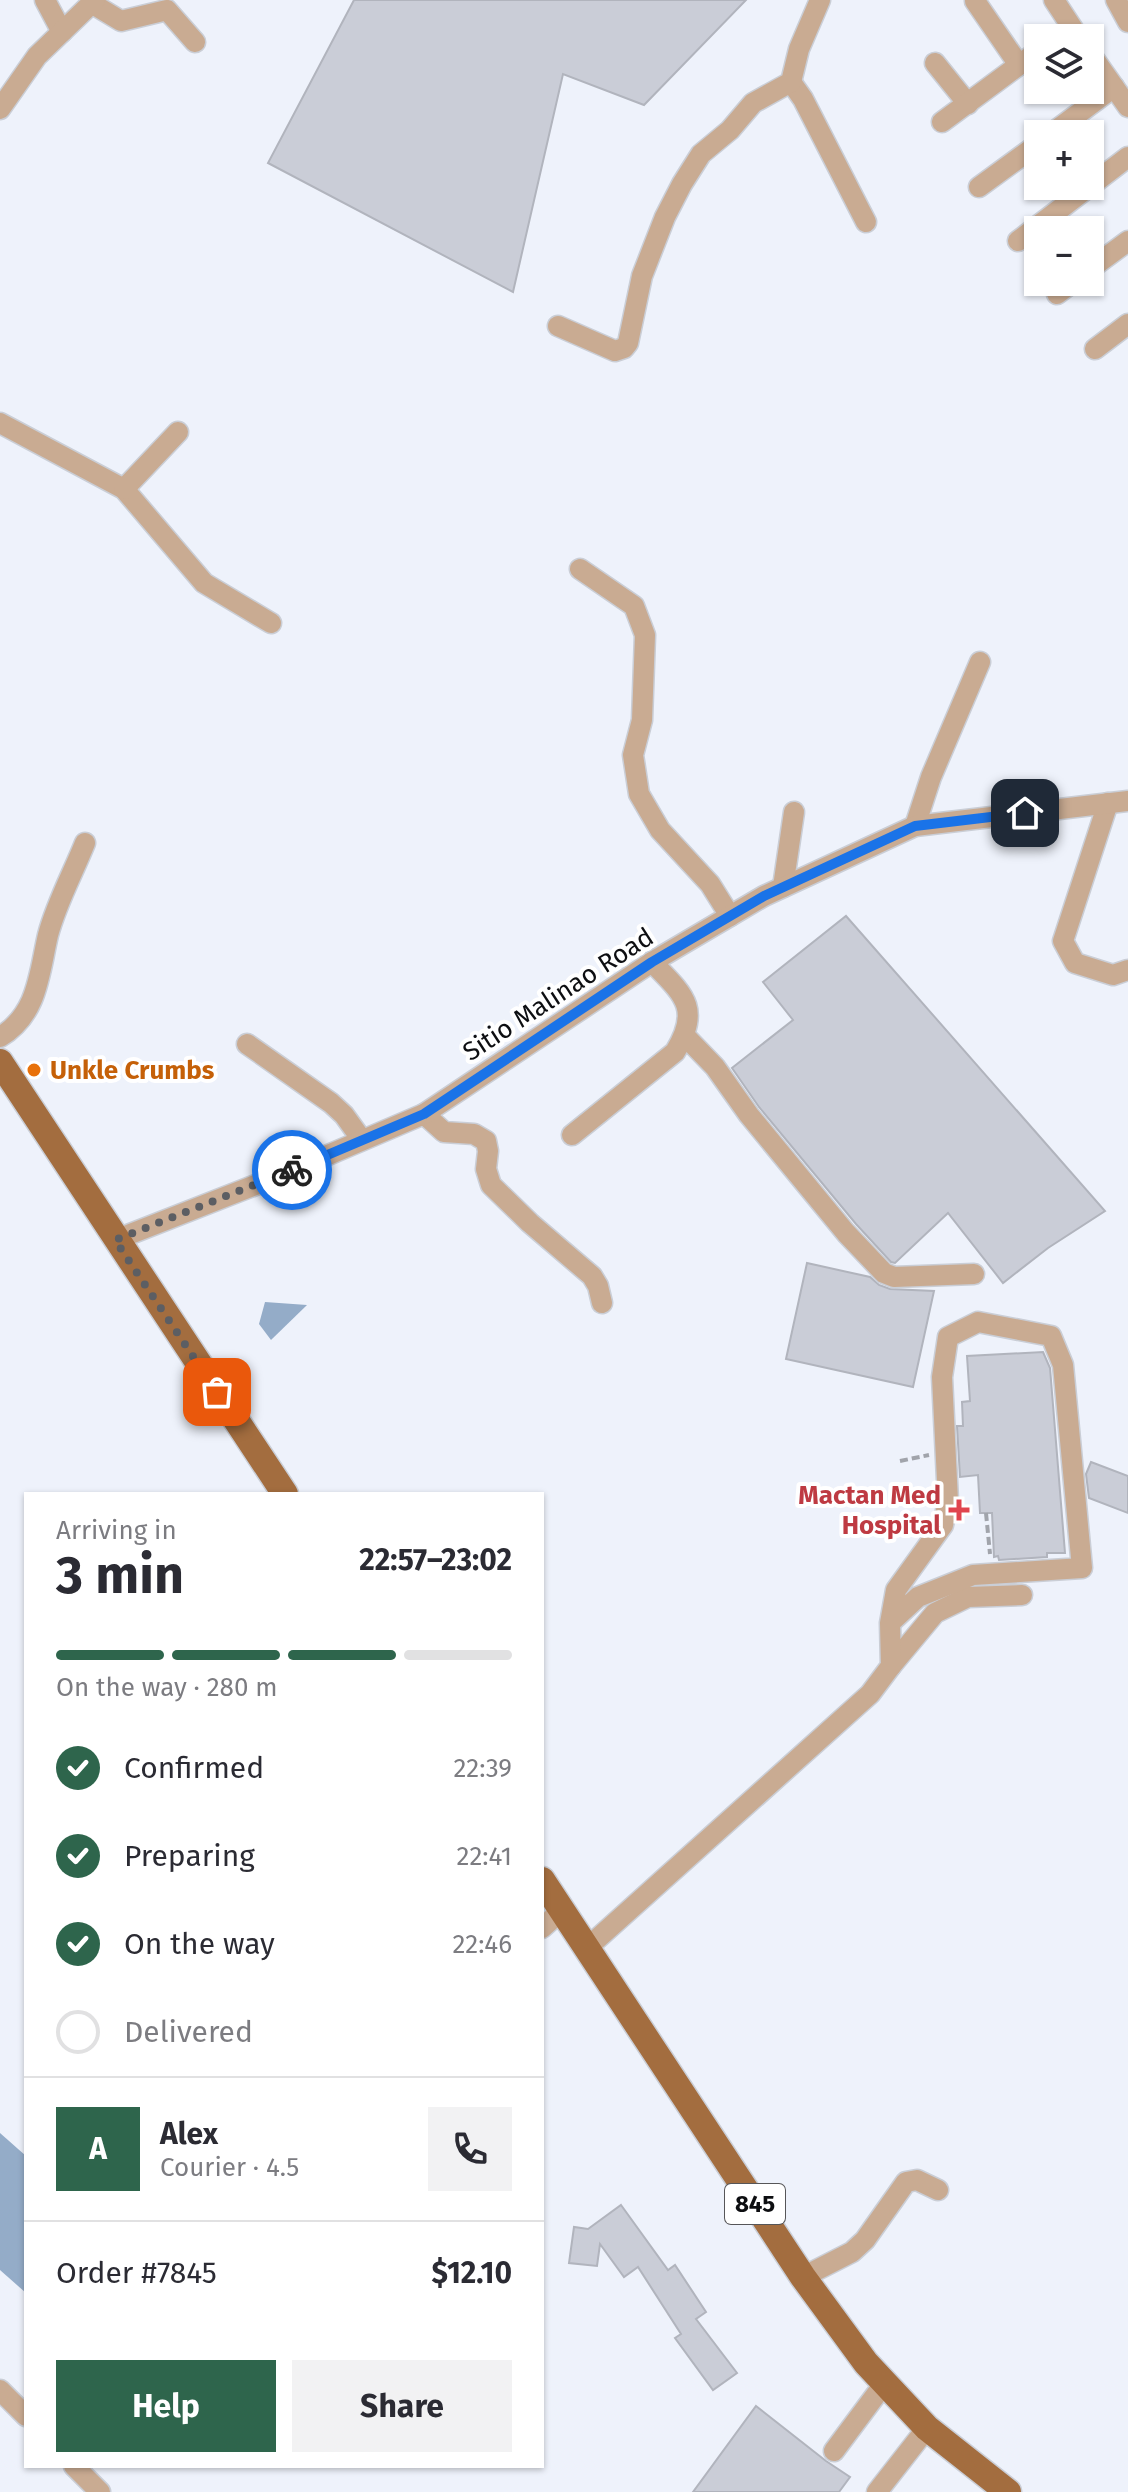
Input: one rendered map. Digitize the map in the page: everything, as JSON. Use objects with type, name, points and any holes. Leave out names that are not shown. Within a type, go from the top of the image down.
[{"type":"main road","points":[[0,1062],[284,1492]]},
{"type":"main road","name":"845","points":[[544,1883],[803,2277],[866,2363],[927,2428],[1008,2492]]},
{"type":"street","points":[[45,0],[62,32]]},
{"type":"street","points":[[558,326],[615,351],[624,348],[628,343],[642,276],[665,217],[701,154],[730,130],[753,103],[791,82],[799,49],[820,0]]},
{"type":"street","points":[[1054,0],[1064,24]]},
{"type":"street","points":[[1116,0],[1128,22]]},
{"type":"street","points":[[975,1],[1019,65]]},
{"type":"street","points":[[0,109],[37,56],[93,2],[121,21],[167,10],[195,42]]},
{"type":"street","points":[[942,122],[1024,61]]},
{"type":"street","points":[[935,63],[968,104]]},
{"type":"street","points":[[1104,73],[1128,107]]},
{"type":"street","points":[[791,82],[803,99],[866,222]]},
{"type":"street","points":[[1070,120],[1114,87]]},
{"type":"street","points":[[979,187],[1024,154]]},
{"type":"street","points":[[1104,175],[1128,157]]},
{"type":"street","points":[[1018,241],[1072,200]]},
{"type":"street","points":[[1104,259],[1128,241]]},
{"type":"street","points":[[1095,349],[1128,324]]},
{"type":"street","points":[[0,423],[124,489],[204,583],[271,623]]},
{"type":"street","points":[[124,489],[178,432]]},
{"type":"street","points":[[580,569],[634,606],[645,635],[642,720],[633,755],[639,794],[660,830],[710,884],[730,916]]},
{"type":"street","points":[[915,826],[931,777],[980,662]]},
{"type":"street","points":[[1118,802],[1063,941],[1075,963],[1113,975],[1128,970]]},
{"type":"street","name":"Sitio Malinao Road","points":[[115,1240],[286,1173],[424,1114],[652,962],[730,916],[783,887],[915,826],[1118,802]]},
{"type":"street","points":[[783,887],[794,812]]},
{"type":"street","points":[[0,1037],[13,1029],[37,992],[49,934],[85,843]]},
{"type":"street","points":[[572,1135],[675,1052],[685,1036],[689,1019],[688,1003],[680,990],[652,962]]},
{"type":"street","points":[[685,1036],[715,1067],[846,1233],[884,1273],[894,1277],[974,1274]]},
{"type":"street","points":[[247,1044],[331,1103],[362,1140]]},
{"type":"street","points":[[424,1114],[444,1132],[474,1134],[486,1141],[486,1169],[491,1185],[592,1276],[602,1303]]},
{"type":"street","points":[[890,1623],[918,1597],[973,1575],[1082,1568],[1063,1365],[1051,1336],[978,1322],[948,1337],[942,1377],[948,1501],[943,1525],[896,1590],[890,1623],[891,1666]]},
{"type":"street","points":[[587,1948],[870,1694],[935,1613],[968,1597],[1022,1595]]},
{"type":"street","points":[[544,1926],[562,1910]]},
{"type":"street","points":[[803,2277],[852,2252],[906,2182],[917,2180],[938,2190]]},
{"type":"street","points":[[834,2451],[884,2384]]},
{"type":"street","points":[[0,2390],[24,2414]]},
{"type":"street","points":[[877,2492],[927,2428]]},
{"type":"street","points":[[76,2468],[100,2492]]},
{"type":"path","points":[[900,1461],[931,1454]]},
{"type":"path","points":[[986,1513],[991,1563]]},
{"type":"water","points":[[265,1302],[307,1305],[271,1340],[259,1324]]},
{"type":"water","points":[[0,2133],[24,2154],[24,2291],[0,2270]]},
{"type":"building","points":[[354,0],[746,0],[644,105],[563,74],[513,292],[268,163]]},
{"type":"building","points":[[846,916],[1105,1211],[1048,1248],[1003,1283],[948,1213],[895,1263],[891,1262],[759,1107],[732,1068],[793,1020],[763,982]]},
{"type":"building","points":[[807,1263],[870,1277],[890,1289],[934,1291],[913,1387],[786,1359]]},
{"type":"building","points":[[1043,1352],[1050,1368],[1065,1553],[999,1560],[998,1556],[994,1557],[992,1513],[980,1513],[978,1475],[960,1477],[957,1426],[963,1426],[962,1402],[970,1401],[967,1356]]},
{"type":"building","points":[[1091,1462],[1128,1476],[1128,1513],[1089,1498],[1086,1474]]},
{"type":"building","points":[[621,2205],[668,2270],[675,2265],[706,2312],[696,2319],[737,2373],[713,2390],[675,2338],[681,2334],[638,2267],[624,2277],[600,2244],[597,2266],[569,2263],[574,2227],[588,2229]]},
{"type":"building","points":[[756,2406],[850,2477],[839,2492],[693,2492]]},
{"type":"way so far","points":[[217,1392],[115,1240],[292,1170]]},
{"type":"place","name":"Unkle Crumbs","points":[[34,1070]]},
{"type":"place","name":"Mactan Med Hospital","points":[[959,1510]]},
{"type":"route","points":[[292,1170],[424,1114],[652,962],[764,896],[915,826],[1025,813]]}]
